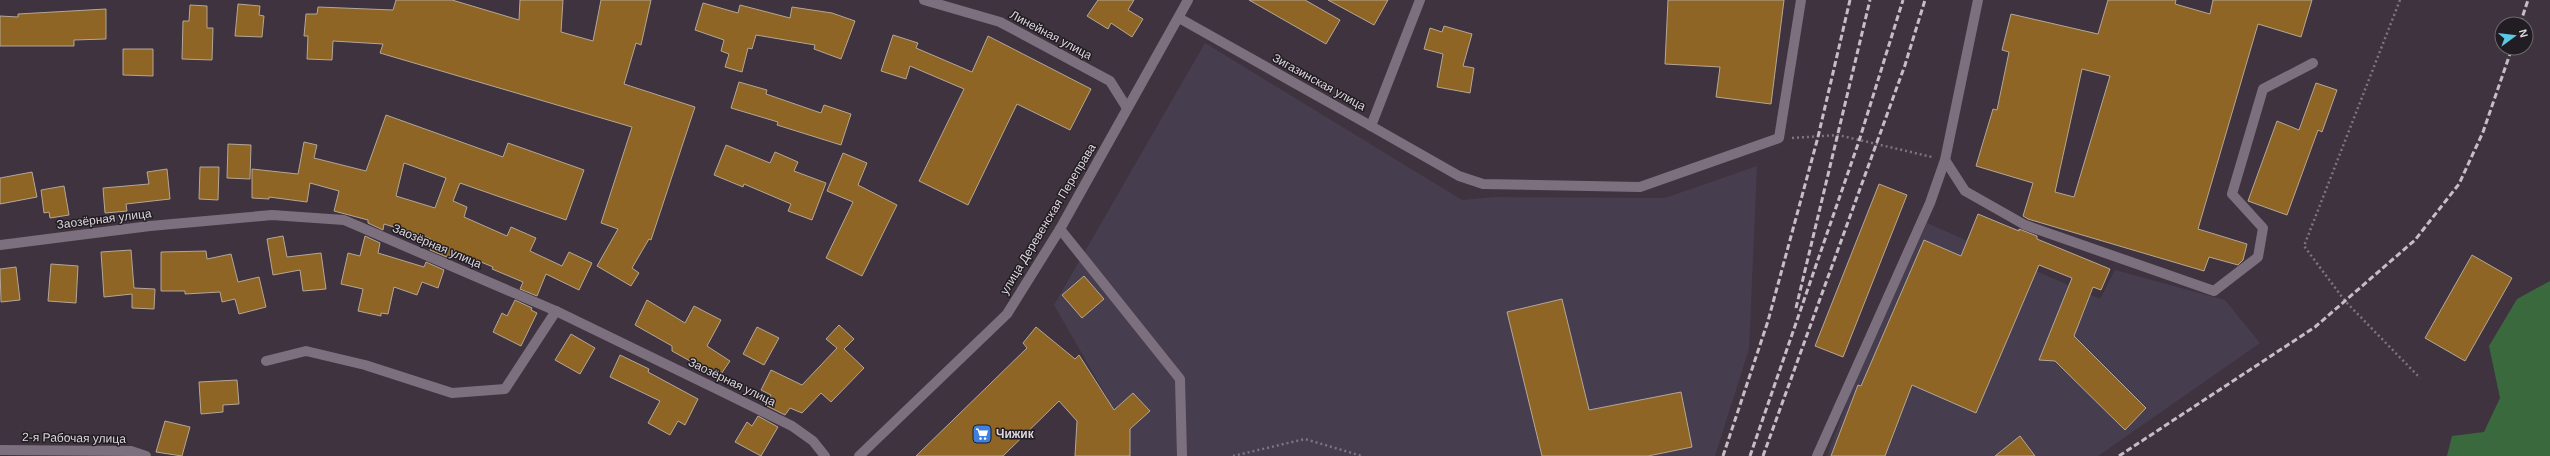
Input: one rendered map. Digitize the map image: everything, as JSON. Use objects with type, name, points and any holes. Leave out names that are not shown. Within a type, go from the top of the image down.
[{"type":"street","name":"Линейная улица","points":[[924,0],[1007,26],[1110,81],[1127,108]]},
{"type":"street","name":"улица Деревенская Переправа","points":[[859,456],[1007,314],[1060,229],[1188,0]]},
{"type":"street","name":"Зигазинская улица","points":[[1179,18],[1371,126],[1420,0]]},
{"type":"street","points":[[1371,126],[1459,176],[1483,184],[1640,187],[1779,138],[1801,0]]},
{"type":"street","points":[[1817,456],[1930,203],[1945,160],[1978,0]]},
{"type":"street","points":[[1945,160],[1965,191],[2025,225],[2214,291],[2258,257],[2263,228],[2232,194],[2263,89],[2313,63]]},
{"type":"street","name":"Заозёрная улица","points":[[0,245],[150,226],[272,215],[344,220],[556,311],[792,426],[813,441],[825,456]]},
{"type":"street","points":[[1060,229],[1180,379],[1182,456]]},
{"type":"street","points":[[266,361],[306,351],[365,365],[452,393],[505,389],[556,311]]},
{"type":"street","name":"2-я Рабочая улица","points":[[0,450],[131,451],[146,456]]},
{"type":"path","points":[[2400,0],[2304,246],[2345,301],[2420,378]]},
{"type":"path","points":[[1779,138],[1838,135],[1945,160]]},
{"type":"path","points":[[1233,456],[1305,439],[1362,456]]},
{"type":"shaded area","points":[[1205,43],[1462,200],[1494,197],[1665,198],[1757,166],[1749,349],[1715,456],[1104,456],[1108,399],[1054,305]]},
{"type":"shaded area","points":[[1927,223],[2100,299],[2115,270],[2225,300],[2260,343],[2098,456],[1827,456],[1853,386]]},
{"type":"green space","points":[[2550,281],[2550,456],[2447,456],[2452,436],[2484,432],[2500,398],[2489,346],[2517,299]]},
{"type":"building","points":[[396,0],[452,0],[519,20],[520,0],[563,0],[561,32],[593,41],[601,0],[651,0],[641,45],[636,43],[624,84],[695,107],[651,240],[649,239],[632,268],[639,273],[631,286],[597,266],[618,229],[601,223],[632,127],[380,53],[383,44],[333,41],[332,60],[307,59],[308,36],[304,36],[306,14],[317,14],[318,7],[393,10]]},
{"type":"building","points":[[1098,0],[1134,0],[1128,10],[1143,19],[1132,37],[1111,23],[1108,29],[1087,16]]},
{"type":"building","points":[[1249,0],[1305,0],[1340,20],[1326,44]]},
{"type":"building","points":[[1328,0],[1388,0],[1374,25]]},
{"type":"building","points":[[1668,0],[1784,0],[1771,104],[1716,97],[1720,67],[1665,64]]},
{"type":"building","points":[[2108,0],[2176,0],[2175,4],[2210,14],[2213,0],[2312,0],[2301,37],[2258,24],[2198,229],[2247,244],[2243,260],[2238,265],[2209,257],[2204,271],[2028,219],[2023,216],[2033,183],[1976,166],[1993,109],[1997,110],[2009,52],[2002,50],[2011,14],[2098,34]],"holes":[[[2082,69],[2110,76],[2074,197],[2055,192]]]},
{"type":"building","points":[[703,3],[738,13],[740,5],[790,18],[792,7],[832,13],[855,21],[841,59],[814,49],[815,45],[756,35],[752,49],[748,48],[742,72],[725,67],[729,54],[721,51],[724,40],[695,30]]},
{"type":"building","points":[[238,4],[260,6],[259,15],[264,16],[262,37],[235,36]]},
{"type":"building","points":[[190,5],[207,6],[207,28],[213,28],[212,60],[182,59],[183,21],[189,21]]},
{"type":"building","points":[[106,9],[106,39],[74,40],[74,46],[0,46],[0,16],[18,17],[18,14]]},
{"type":"building","points":[[1444,26],[1472,34],[1463,66],[1474,68],[1470,93],[1437,87],[1443,54],[1424,49],[1430,28],[1442,32]]},
{"type":"building","points":[[893,35],[918,43],[916,48],[972,72],[988,36],[1091,89],[1070,130],[1017,104],[968,205],[919,181],[964,89],[910,66],[906,79],[881,71]]},
{"type":"building","points":[[123,49],[153,49],[153,76],[123,75]]},
{"type":"building","points":[[739,82],[767,90],[766,94],[821,113],[824,105],[851,114],[841,145],[777,125],[778,122],[731,108]]},
{"type":"building","points":[[2316,83],[2337,90],[2322,132],[2318,130],[2287,215],[2248,201],[2277,121],[2299,130]]},
{"type":"building","points":[[386,115],[503,157],[508,143],[584,170],[566,220],[460,183],[453,201],[467,207],[464,217],[507,236],[511,227],[536,238],[530,251],[562,266],[569,252],[592,263],[579,290],[546,274],[537,296],[520,289],[523,282],[492,269],[493,267],[452,250],[449,258],[430,250],[434,241],[424,236],[384,224],[383,230],[368,223],[368,220],[334,211],[339,191],[310,183],[307,202],[269,197],[269,199],[252,198],[252,169],[298,174],[304,142],[317,145],[314,158],[366,171]],"holes":[[[404,163],[446,178],[435,208],[396,196]]]},
{"type":"building","points":[[228,144],[251,145],[250,179],[227,178]]},
{"type":"building","points":[[726,145],[770,163],[775,152],[798,162],[794,171],[826,183],[812,220],[788,211],[791,204],[744,184],[743,187],[714,175]]},
{"type":"building","points":[[843,153],[867,163],[858,185],[897,205],[862,276],[826,258],[853,202],[827,191]]},
{"type":"building","points":[[200,167],[219,167],[218,200],[199,199]]},
{"type":"building","points":[[167,169],[170,199],[126,204],[127,211],[105,213],[103,188],[149,184],[147,172]]},
{"type":"building","points":[[32,172],[37,197],[0,204],[0,178]]},
{"type":"building","points":[[1879,184],[1907,195],[1843,357],[1815,346]]},
{"type":"building","points":[[64,186],[69,215],[50,218],[49,212],[44,213],[41,190]]},
{"type":"building","points":[[1978,214],[2019,231],[2019,229],[2037,236],[2037,239],[2110,269],[2101,290],[2093,287],[2074,336],[2146,408],[2125,430],[2055,361],[2039,360],[2072,278],[2039,265],[1976,413],[1912,385],[1885,456],[1831,456],[1858,385],[1861,386],[1924,240],[1961,256]]},
{"type":"building","points":[[283,236],[287,257],[321,253],[326,289],[303,291],[300,270],[273,275],[267,239]]},
{"type":"building","points":[[365,236],[380,243],[378,253],[424,267],[426,262],[444,270],[438,288],[422,282],[417,295],[394,287],[388,314],[381,313],[381,316],[358,311],[363,289],[341,284],[348,253],[360,256]]},
{"type":"building","points":[[131,250],[134,288],[155,289],[154,309],[132,308],[132,294],[104,297],[101,252]]},
{"type":"building","points":[[206,251],[207,259],[231,254],[238,282],[259,277],[266,307],[239,314],[235,299],[222,302],[220,292],[185,294],[185,291],[161,291],[161,252]]},
{"type":"building","points":[[2472,255],[2512,278],[2465,361],[2425,338]]},
{"type":"building","points":[[51,264],[78,266],[76,303],[48,301]]},
{"type":"building","points":[[16,267],[20,300],[1,302],[0,269]]},
{"type":"building","points":[[1084,276],[1104,299],[1082,318],[1062,295]]},
{"type":"building","points":[[1562,299],[1589,410],[1681,392],[1692,447],[1648,456],[1542,456],[1507,312]]},
{"type":"building","points":[[515,300],[532,308],[531,310],[537,313],[521,346],[493,332],[502,313],[507,316]]},
{"type":"building","points":[[647,300],[685,323],[694,306],[721,320],[707,346],[730,361],[719,377],[672,351],[672,346],[635,325]]},
{"type":"building","points":[[839,325],[854,339],[844,349],[864,368],[831,402],[821,393],[802,413],[790,408],[785,415],[765,405],[771,395],[761,390],[771,370],[802,385],[837,348],[826,339]]},
{"type":"building","points":[[757,327],[779,338],[764,365],[743,354]]},
{"type":"building","points":[[1036,327],[1075,359],[1079,355],[1114,410],[1133,393],[1150,411],[1130,429],[1130,456],[1075,456],[1077,421],[1059,401],[1003,456],[916,456],[1027,348],[1023,343]]},
{"type":"building","points":[[571,334],[595,348],[580,374],[555,360]]},
{"type":"building","points":[[620,355],[649,369],[648,372],[698,399],[685,425],[678,421],[670,435],[648,423],[660,401],[610,377]]},
{"type":"building","points":[[237,380],[239,404],[223,405],[223,412],[201,414],[199,382]]},
{"type":"building","points":[[758,416],[778,427],[761,456],[735,442],[747,422],[752,426]]},
{"type":"building","points":[[165,421],[190,427],[182,456],[156,452]]},
{"type":"building","points":[[2020,436],[2035,456],[1995,456]]},
{"type":"railway","points":[[1723,456],[1768,321],[1818,137],[1850,0]]},
{"type":"railway","points":[[1796,308],[1870,0]]},
{"type":"railway","points":[[1750,456],[1859,141],[1903,0]]},
{"type":"railway","points":[[1763,456],[1905,65],[1925,0]]},
{"type":"railway","points":[[2523,16],[2528,0]]},
{"type":"railway","points":[[2119,456],[2315,327],[2415,240],[2459,184],[2483,132],[2509,56]]},
{"type":"place","name":"Чижик","points":[[982,434]]}]
